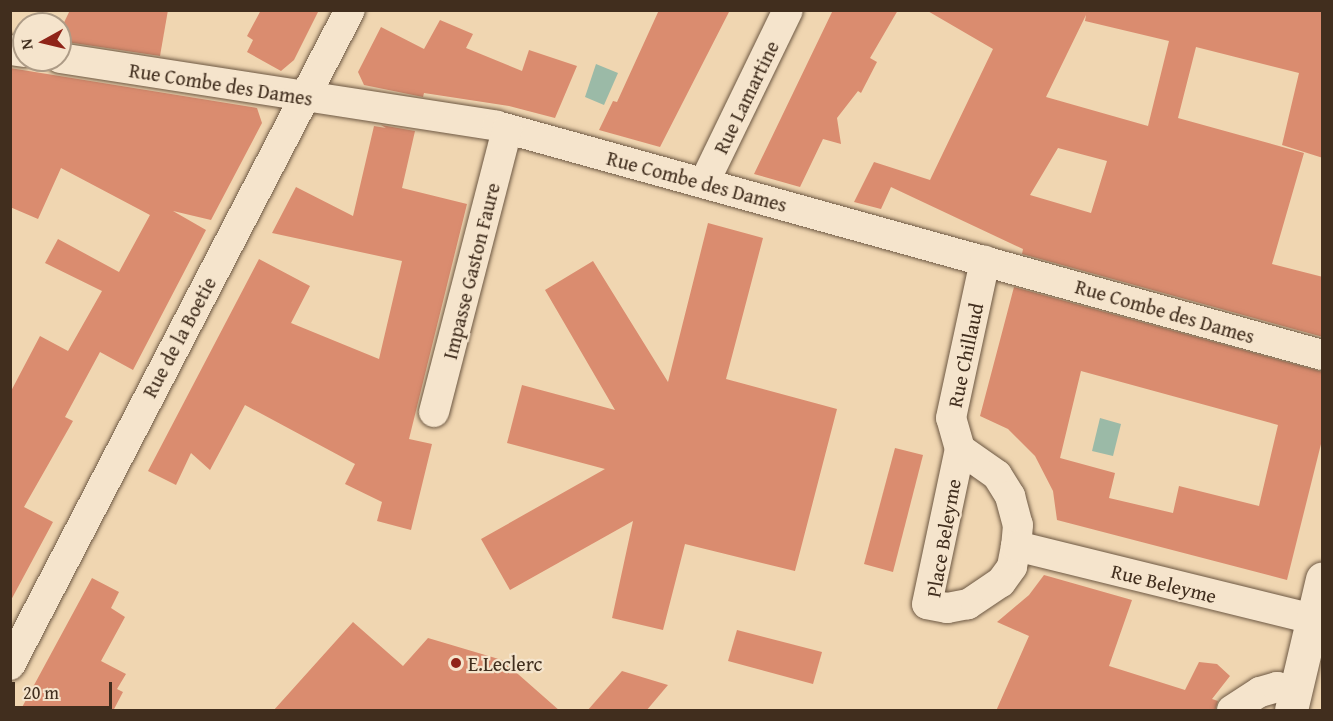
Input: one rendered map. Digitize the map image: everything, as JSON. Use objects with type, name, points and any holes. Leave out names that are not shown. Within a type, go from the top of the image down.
[{"type":"main road","points":[[1294,701],[1323,579]]},
{"type":"street","name":"Rue de la Boetie","points":[[10,665],[350,10]]},
{"type":"street","name":"Rue Lamartine","points":[[704,183],[788,10]]},
{"type":"street","name":"Rue Combe des Dames","points":[[72,60],[507,129],[1323,355]]},
{"type":"street","name":"Impasse Gaston Faure","points":[[434,412],[507,129]]},
{"type":"street","name":"Rue Chillaud","points":[[960,448],[951,418],[985,261]]},
{"type":"street","name":"Place Beleyme","points":[[960,448],[997,475],[1010,496],[1018,525],[1012,567],[986,595],[947,608],[927,604],[960,448]]},
{"type":"street","name":"Rue Beleyme","points":[[1016,546],[1313,619]]},
{"type":"street","points":[[1232,711],[1260,692],[1277,687],[1294,701]]},
{"type":"shaded area","points":[[596,64],[618,73],[604,105],[585,97]]},
{"type":"shaded area","points":[[1100,418],[1121,424],[1113,456],[1092,451]]},
{"type":"building","points":[[70,10],[168,10],[160,56],[72,43],[72,12],[69,12]]},
{"type":"building","points":[[261,10],[319,10],[294,60],[281,71],[247,52],[253,40],[247,36]]},
{"type":"building","points":[[659,10],[730,10],[660,147],[599,130],[613,101],[617,102]]},
{"type":"building","points":[[833,10],[898,10],[870,58],[877,62],[861,93],[858,91],[837,118],[841,144],[823,139],[800,187],[754,174]]},
{"type":"building","points":[[926,10],[1323,10],[1323,158],[1282,145],[1299,73],[1196,47],[1178,118],[1304,153],[1272,264],[1323,277],[1323,337],[1022,254],[1023,249],[891,187],[881,209],[854,202],[874,162],[930,180],[993,49]],"holes":[[[1086,15],[1085,21],[1169,41],[1148,126],[1046,97]],[[1058,148],[1107,161],[1091,213],[1030,195]]]},
{"type":"building","points":[[440,20],[473,34],[466,48],[522,71],[529,50],[577,66],[555,118],[509,106],[424,93],[423,97],[364,85],[358,72],[381,27],[424,49]]},
{"type":"building","points":[[10,68],[12,72],[35,72],[257,108],[262,123],[211,220],[173,211],[206,230],[133,370],[100,352],[65,417],[73,421],[24,507],[53,522],[10,602],[10,393],[40,336],[68,351],[102,291],[45,263],[58,239],[119,272],[150,215],[61,168],[38,219],[10,207]]},
{"type":"building","points":[[381,125],[415,131],[402,188],[467,204],[409,439],[432,444],[411,530],[377,521],[382,502],[345,484],[355,464],[245,405],[210,470],[191,453],[176,485],[148,471],[259,259],[310,286],[291,323],[379,359],[402,261],[272,233],[296,187],[353,216],[374,126],[386,128]]},
{"type":"building","points":[[708,223],[763,238],[726,379],[837,409],[795,571],[685,544],[663,630],[612,618],[633,521],[510,590],[481,539],[605,469],[507,443],[522,385],[615,410],[545,290],[593,261],[668,382]]},
{"type":"building","points":[[1014,287],[1323,372],[1323,436],[1287,580],[1057,520],[1053,491],[1035,456],[1008,429],[980,416]],"holes":[[[1081,371],[1278,425],[1259,506],[1179,486],[1173,513],[1109,498],[1115,473],[1060,458]]]},
{"type":"building","points":[[895,448],[923,455],[893,572],[864,564]]},
{"type":"building","points":[[1044,575],[1132,600],[1109,666],[1185,690],[1199,662],[1217,664],[1230,676],[1212,699],[1218,701],[1215,711],[996,711],[1029,636],[997,622],[1029,595]]},
{"type":"building","points":[[92,578],[119,592],[111,608],[125,617],[101,661],[126,674],[117,689],[123,692],[113,711],[20,711]]},
{"type":"building","name":"E.Leclerc","points":[[353,622],[403,666],[428,638],[502,660],[560,711],[273,711]]},
{"type":"building","points":[[737,630],[822,652],[813,684],[728,661]]},
{"type":"building","name":"E.Leclerc","points":[[622,671],[668,685],[646,711],[587,711]]},
{"type":"place","name":"E.Leclerc","points":[[456,663]]}]
